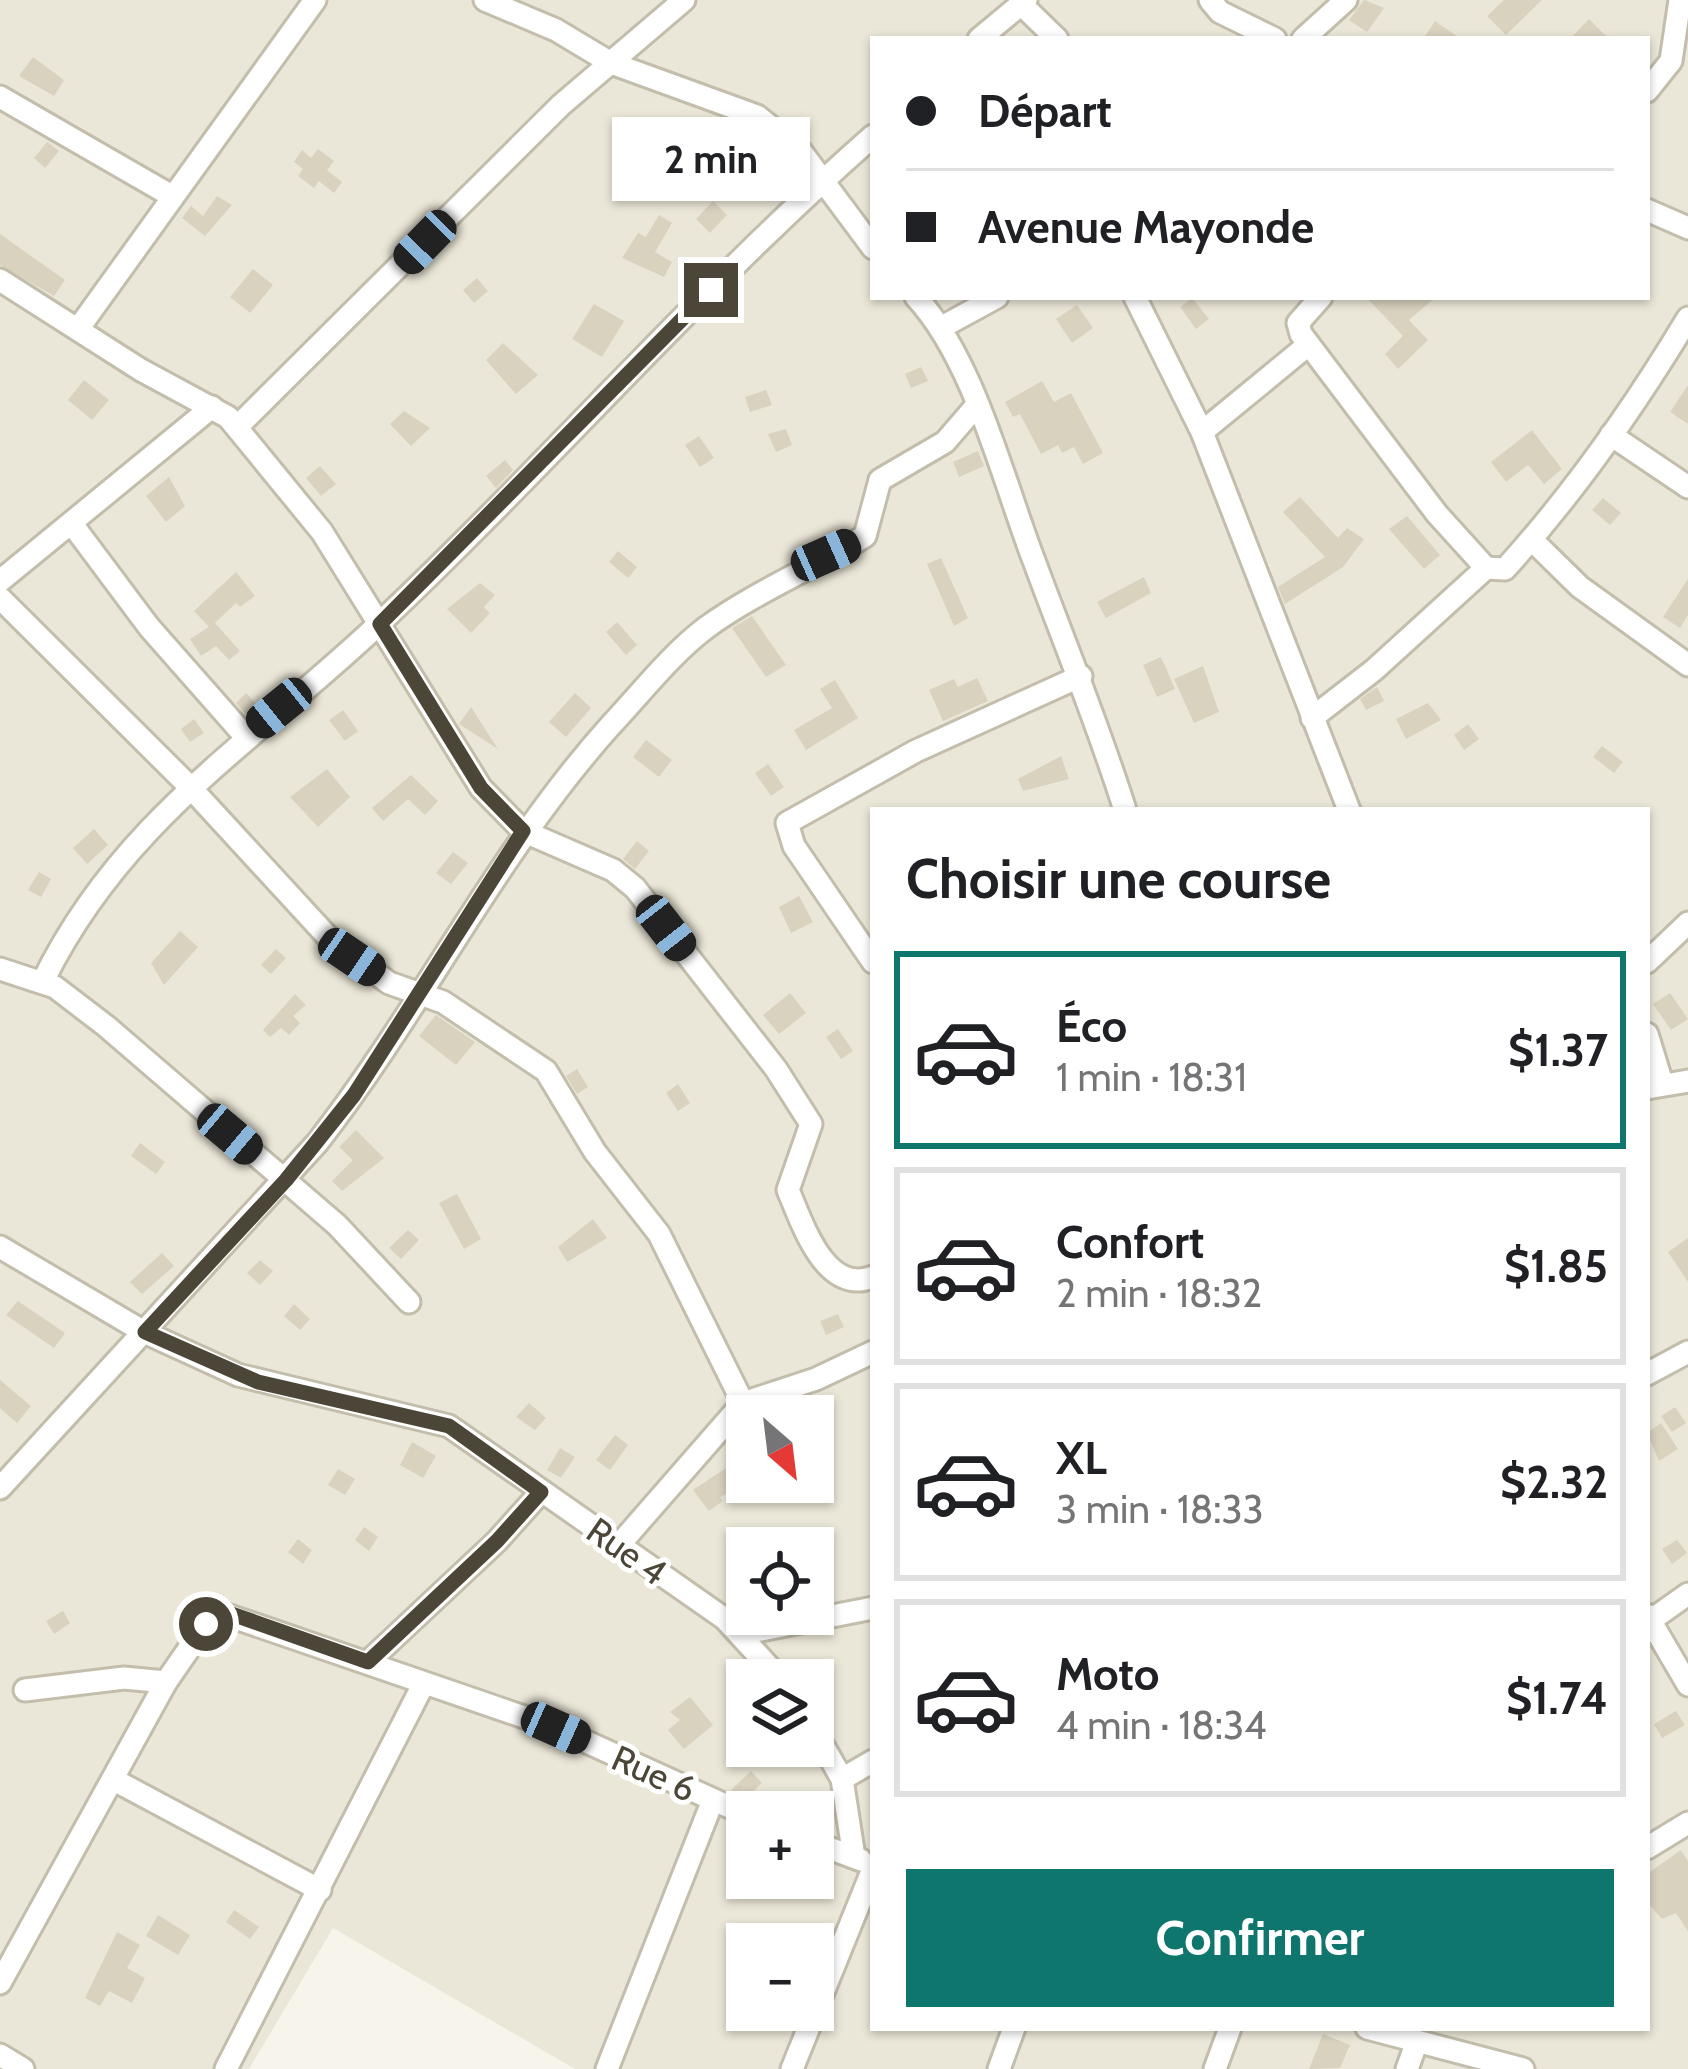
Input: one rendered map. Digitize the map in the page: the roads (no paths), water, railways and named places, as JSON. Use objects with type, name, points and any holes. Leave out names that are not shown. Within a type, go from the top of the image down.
[{"type":"street","points":[[79,329],[170,195],[315,0]]},
{"type":"street","points":[[484,0],[536,20],[611,63],[757,116],[783,134],[870,244]]},
{"type":"street","points":[[237,427],[561,105],[683,0]]},
{"type":"street","points":[[1210,0],[1220,12],[1269,36]]},
{"type":"street","points":[[1306,36],[1346,0]]},
{"type":"street","points":[[1650,87],[1671,61],[1680,0]]},
{"type":"street","points":[[983,36],[1023,2],[1054,36]]},
{"type":"street","points":[[0,97],[170,195]]},
{"type":"street","points":[[43,981],[81,910],[190,787],[380,624],[682,322],[740,257],[870,139]]},
{"type":"street","points":[[1650,211],[1688,228]]},
{"type":"street","points":[[0,280],[212,407],[237,427],[322,532],[481,788],[523,831],[613,870],[654,910],[807,1114],[810,1138],[788,1190],[827,1268],[851,1280],[870,1277]]},
{"type":"street","points":[[919,300],[942,327],[976,406],[1081,676],[1124,807]]},
{"type":"street","points":[[942,327],[992,300]]},
{"type":"street","points":[[1136,300],[1202,432],[1348,807]]},
{"type":"street","points":[[1319,300],[1298,323],[1308,345],[1437,514],[1486,568],[1505,569],[1611,435],[1688,318]]},
{"type":"street","points":[[1202,432],[1308,345]]},
{"type":"street","points":[[0,1488],[286,1180],[354,1095],[523,831],[572,766],[706,628],[779,581],[865,536],[880,480],[945,442],[976,406]]},
{"type":"street","points":[[0,581],[212,407]]},
{"type":"street","points":[[1611,435],[1688,487]]},
{"type":"street","points":[[72,524],[148,627],[245,736]]},
{"type":"street","points":[[1532,539],[1580,587],[1688,664]]},
{"type":"street","points":[[1312,718],[1374,670],[1486,568]]},
{"type":"street","points":[[0,598],[190,787],[328,937],[389,982],[443,1002],[546,1071],[596,1152],[659,1234],[739,1395]]},
{"type":"street","points":[[870,958],[794,846],[787,823],[916,751],[1081,676]]},
{"type":"street","points":[[1650,959],[1688,923]]},
{"type":"street","points":[[0,969],[43,981],[106,1026],[337,1225],[409,1302]]},
{"type":"street","points":[[1654,1086],[1688,1081]]},
{"type":"street","name":"Rue 4","points":[[0,1247],[145,1332],[258,1382],[449,1426],[726,1624]]},
{"type":"street","points":[[1650,1372],[1688,1352]]},
{"type":"street","points":[[767,1395],[870,1353]]},
{"type":"street","points":[[619,1545],[726,1422]]},
{"type":"street","points":[[368,1662],[497,1541],[541,1492]]},
{"type":"street","points":[[1650,1618],[1688,1594]]},
{"type":"street","points":[[834,1616],[870,1609]]},
{"type":"street","name":"Rue 6","points":[[166,1682],[206,1624],[226,1612],[556,1728],[726,1806]]},
{"type":"street","points":[[1650,1622],[1688,1685]]},
{"type":"street","name":"Rue 4","points":[[741,1635],[762,1659]]},
{"type":"street","points":[[0,1983],[116,1781],[166,1682],[124,1678],[26,1690]]},
{"type":"street","points":[[226,2069],[424,1683]]},
{"type":"street","points":[[842,1779],[870,1764]]},
{"type":"street","points":[[792,2069],[867,1864],[834,1765]]},
{"type":"street","points":[[116,1781],[320,1890]]},
{"type":"street","points":[[607,2069],[713,1800]]},
{"type":"street","points":[[1650,1846],[1688,1823]]},
{"type":"street","points":[[834,1851],[867,1864]]},
{"type":"street","points":[[999,2069],[1013,2031]]},
{"type":"street","points":[[1215,2069],[1230,2031]]},
{"type":"street","points":[[1377,2031],[1523,2069]]},
{"type":"street","points":[[1407,2069],[1416,2044]]},
{"type":"street","points":[[0,2054],[23,2069]]}]
